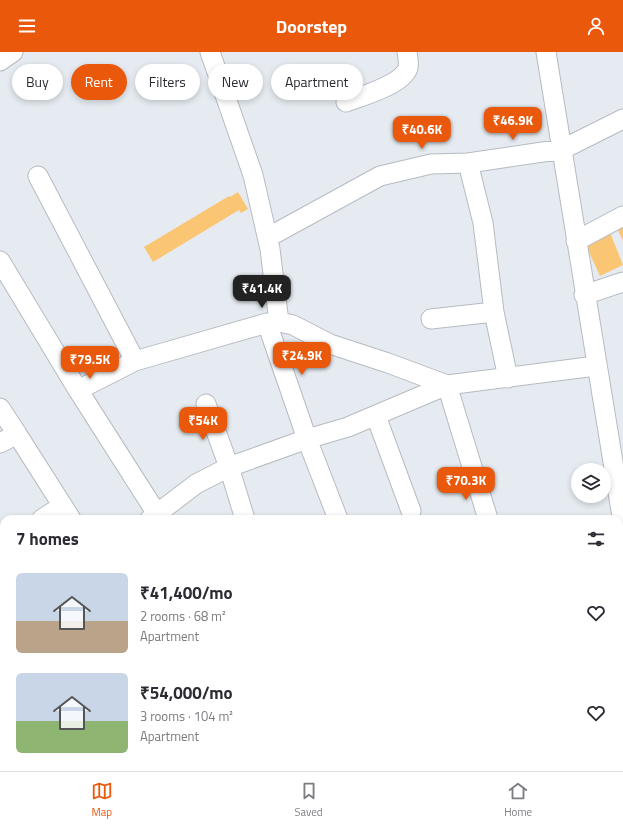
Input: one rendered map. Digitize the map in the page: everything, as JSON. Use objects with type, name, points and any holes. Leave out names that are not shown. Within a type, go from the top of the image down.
[{"type":"street","points":[[0,61],[13,52]]},
{"type":"street","points":[[346,102],[392,84],[402,77],[408,67],[408,52]]},
{"type":"street","points":[[546,52],[563,149],[584,294],[621,515]]},
{"type":"street","points":[[211,53],[253,175],[270,249],[273,323],[307,438],[336,515]]},
{"type":"street","points":[[276,233],[380,176],[431,164],[468,163],[563,149],[623,119]]},
{"type":"street","points":[[468,163],[483,223],[494,312],[508,378]]},
{"type":"street","points":[[38,176],[135,361]]},
{"type":"street","points":[[576,241],[623,216]]},
{"type":"street","points":[[0,261],[152,515]]},
{"type":"street","points":[[584,294],[623,282]]},
{"type":"street","points":[[431,319],[494,312]]},
{"type":"street","points":[[78,390],[135,361],[273,323],[293,325],[330,344],[388,363],[447,385]]},
{"type":"street","points":[[154,515],[196,484],[229,467],[307,438],[348,427],[447,385],[596,366]]},
{"type":"street","points":[[447,385],[487,515]]},
{"type":"street","points":[[206,404],[229,467],[244,515]]},
{"type":"street","points":[[0,408],[66,512],[56,515]]},
{"type":"street","points":[[376,416],[411,511]]},
{"type":"street","points":[[0,443],[16,434]]},
{"type":"building","points":[[238,192],[248,209],[241,213],[239,210],[153,262],[144,247]]},
{"type":"building","points":[[623,226],[623,241],[617,228]]},
{"type":"building","points":[[609,230],[623,265],[600,276],[584,241]]}]
